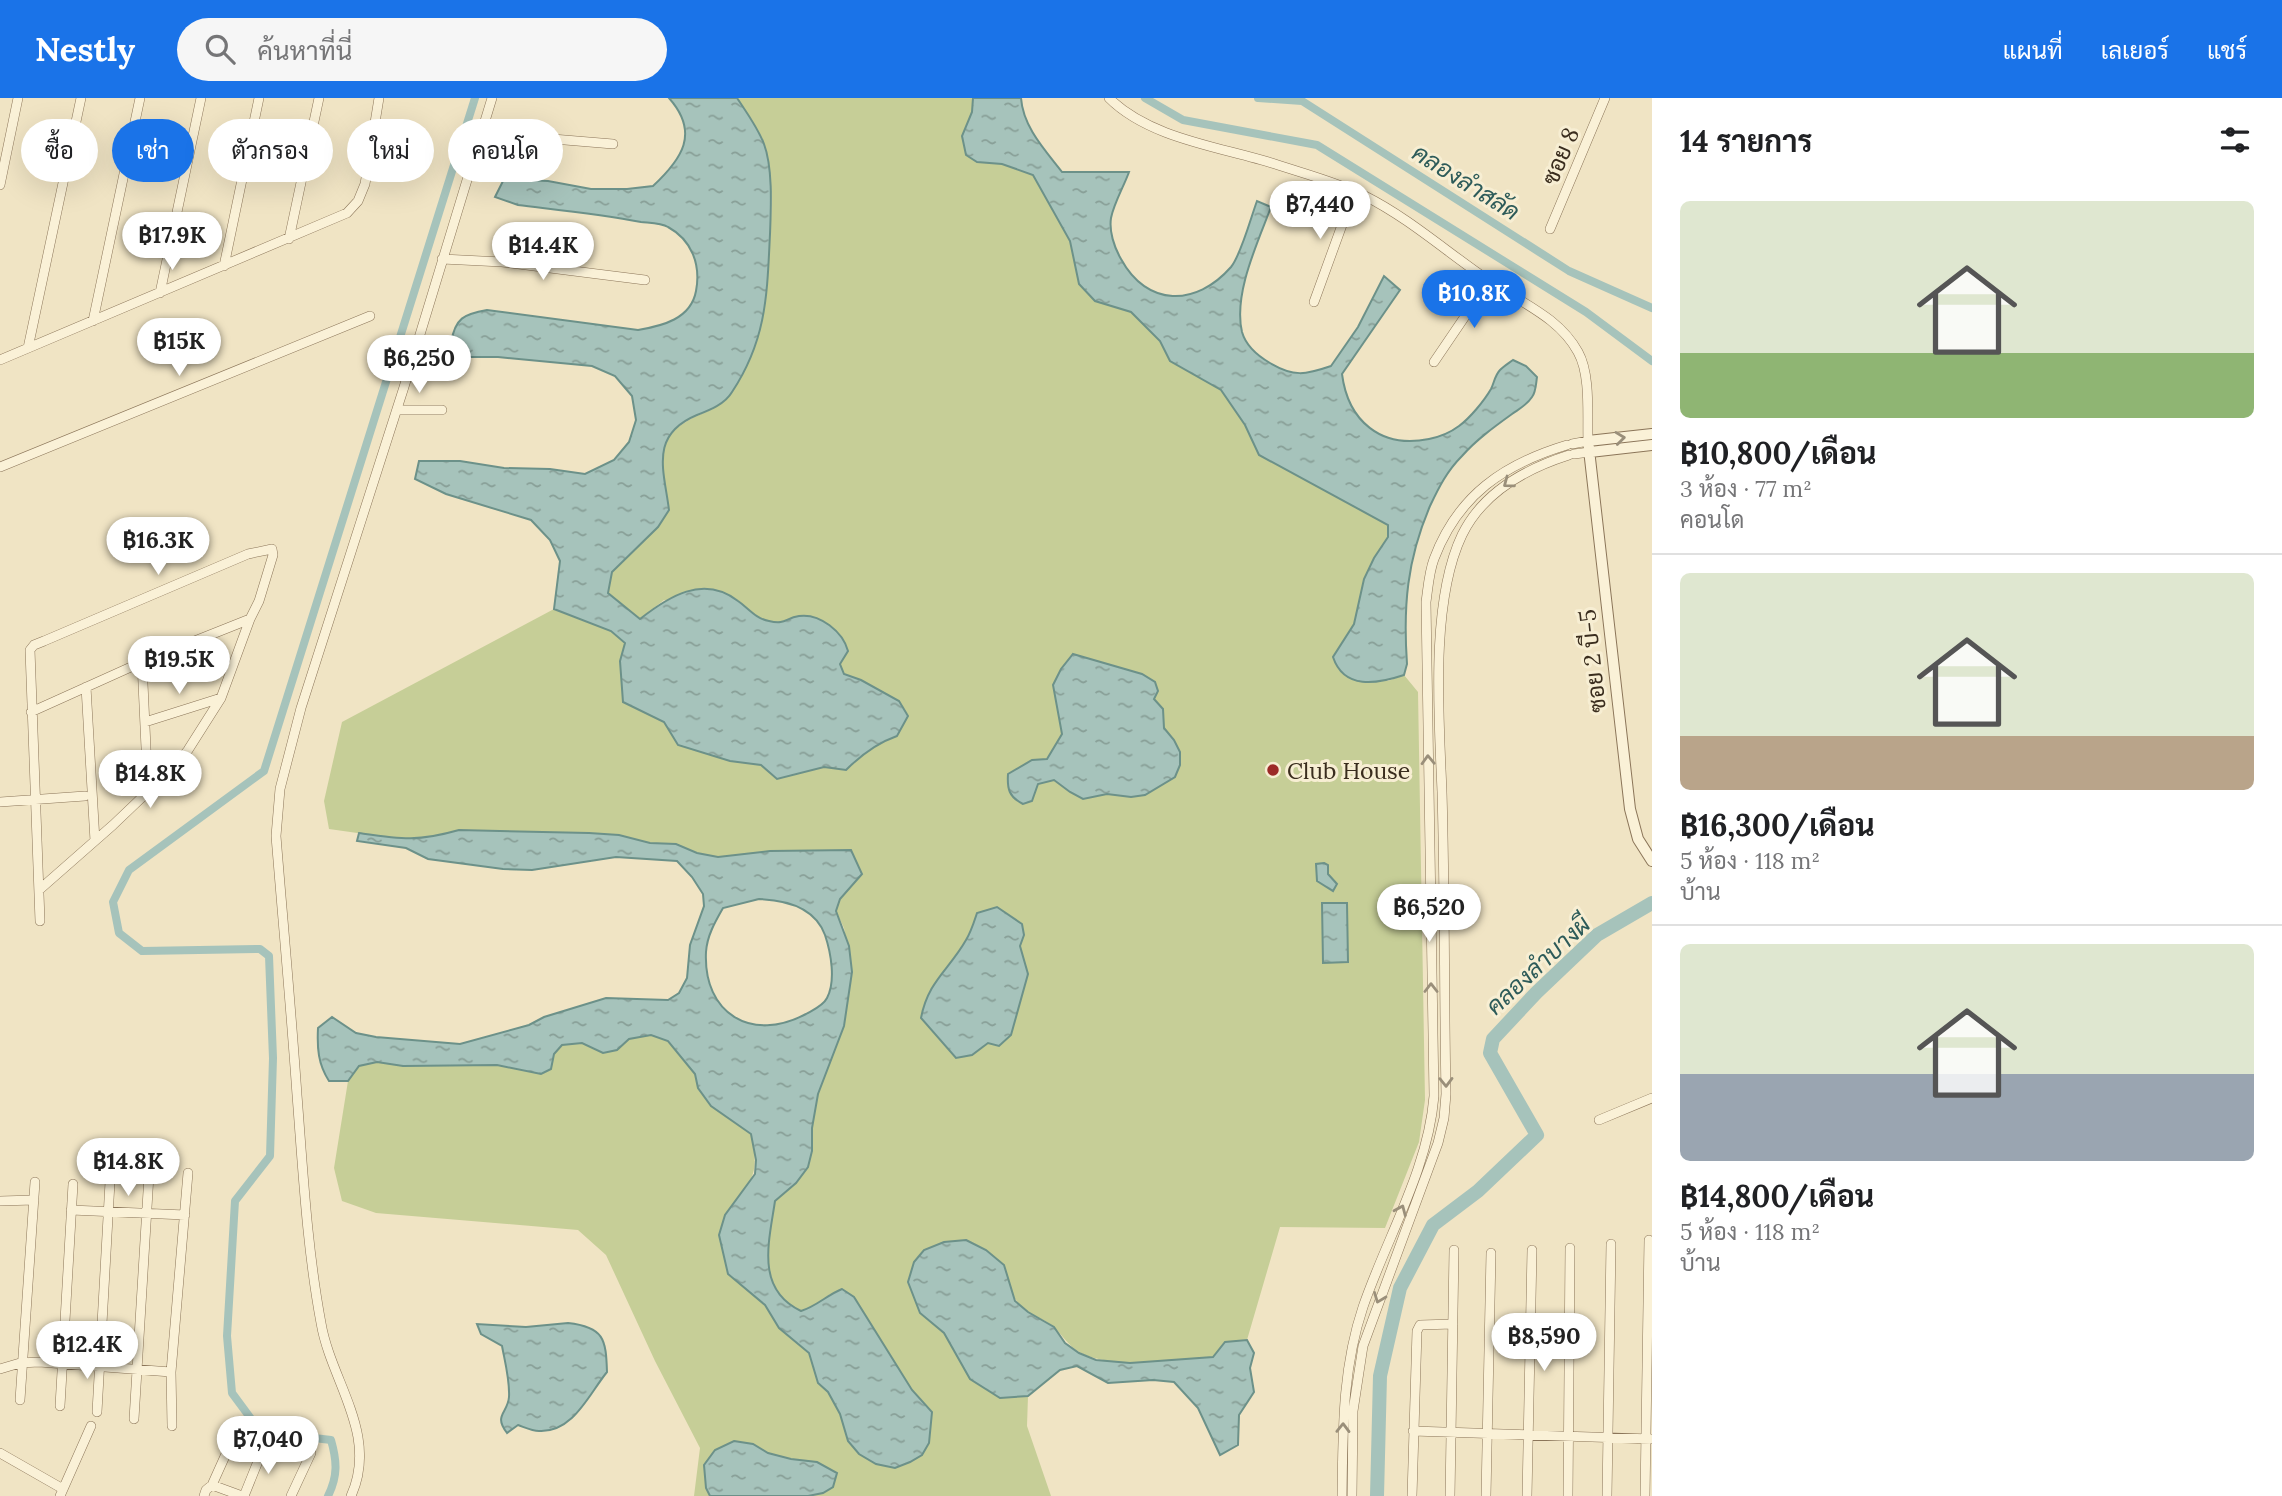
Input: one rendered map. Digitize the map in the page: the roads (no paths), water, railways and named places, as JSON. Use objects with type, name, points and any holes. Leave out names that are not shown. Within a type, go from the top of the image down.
[{"type":"street","points":[[0,185],[18,98]]},
{"type":"street","points":[[28,348],[81,98]]},
{"type":"street","points":[[93,321],[140,98]]},
{"type":"street","points":[[160,293],[201,98]]},
{"type":"street","points":[[224,265],[260,98]]},
{"type":"street","points":[[289,239],[319,98]]},
{"type":"street","points":[[0,360],[347,213],[358,201],[365,184],[379,98]]},
{"type":"street","points":[[485,119],[492,98]]},
{"type":"street","points":[[1109,98],[1139,121],[1367,197],[1489,281],[1532,306],[1567,333],[1581,356],[1586,384],[1589,447]]},
{"type":"street","name":"ซอย 8","points":[[1550,229],[1605,98]]},
{"type":"street","points":[[563,140],[612,144]]},
{"type":"street","points":[[351,1496],[360,1440],[321,1325],[299,1122],[276,836],[277,809],[283,774],[301,708],[397,410],[466,182]]},
{"type":"street","points":[[1314,302],[1354,192]]},
{"type":"street","points":[[442,259],[502,262],[646,280]]},
{"type":"street","points":[[1433,362],[1489,281]]},
{"type":"street","points":[[0,467],[370,316]]},
{"type":"street","points":[[397,410],[442,410]]},
{"type":"street","points":[[1342,1496],[1343,1409],[1353,1339],[1393,1227],[1418,1170],[1433,1116],[1426,602],[1433,562],[1447,530],[1468,499],[1506,470],[1539,453],[1589,447],[1652,434]]},
{"type":"street","points":[[1589,447],[1652,445]]},
{"type":"street","name":"ซอย 2 บี-5","points":[[1589,447],[1630,809],[1638,839],[1652,861]]},
{"type":"street","points":[[1352,1496],[1353,1411],[1363,1346],[1438,1143],[1444,1118],[1446,1094],[1439,676],[1444,598],[1451,562],[1463,532],[1483,503],[1513,478],[1571,450]]},
{"type":"street","points":[[39,890],[183,757],[221,698],[259,601],[273,555],[272,549],[248,554],[34,645],[30,650],[40,921]]},
{"type":"street","points":[[31,712],[142,662],[250,619]]},
{"type":"street","points":[[142,662],[148,791]]},
{"type":"street","points":[[86,687],[95,841]]},
{"type":"street","points":[[145,722],[221,698]]},
{"type":"street","points":[[0,802],[85,796]]},
{"type":"street","points":[[1598,1120],[1652,1098]]},
{"type":"street","points":[[172,1426],[171,1372],[188,1173]]},
{"type":"street","points":[[134,1419],[149,1175]]},
{"type":"street","points":[[20,1400],[35,1182]]},
{"type":"street","points":[[97,1412],[110,1182]]},
{"type":"street","points":[[60,1406],[73,1184]]},
{"type":"street","points":[[0,1201],[34,1200]]},
{"type":"street","points":[[71,1210],[184,1215]]},
{"type":"street","points":[[1645,1496],[1649,1439],[1649,1240]]},
{"type":"street","points":[[1606,1496],[1611,1244]]},
{"type":"street","points":[[1568,1496],[1570,1248]]},
{"type":"street","points":[[1450,1496],[1454,1250]]},
{"type":"street","points":[[1527,1496],[1532,1250]]},
{"type":"street","points":[[1486,1496],[1490,1253]]},
{"type":"street","points":[[1412,1496],[1417,1331],[1420,1325],[1453,1324]]},
{"type":"street","points":[[0,1369],[24,1363],[171,1372]]},
{"type":"street","points":[[0,1453],[62,1492],[91,1426]]},
{"type":"street","points":[[1413,1431],[1649,1439]]},
{"type":"street","points":[[212,1485],[243,1496],[265,1444]]},
{"type":"street","points":[[204,1496],[212,1485],[230,1445]]},
{"type":"street","points":[[291,1496],[311,1453]]},
{"type":"water","points":[[669,98],[737,98],[762,138],[769,165],[771,188],[766,296],[759,335],[744,372],[732,392],[717,406],[682,423],[666,443],[663,468],[669,510],[658,527],[612,572],[608,593],[640,619],[662,603],[686,592],[712,589],[725,593],[764,620],[779,622],[807,616],[830,625],[841,637],[848,651],[840,664],[844,674],[861,680],[899,701],[908,716],[897,736],[870,750],[846,770],[824,767],[777,779],[761,765],[730,761],[678,745],[664,722],[623,702],[620,661],[625,643],[611,631],[554,609],[560,561],[550,540],[531,520],[446,494],[415,479],[419,461],[460,461],[504,468],[550,469],[585,474],[614,460],[629,442],[636,420],[632,396],[615,376],[592,366],[498,357],[461,357],[451,343],[455,328],[462,319],[472,313],[487,310],[638,330],[666,323],[682,315],[693,301],[697,272],[689,246],[676,232],[658,224],[518,205],[495,197],[502,182],[553,182],[591,189],[653,186],[672,166],[684,145],[684,123]]},
{"type":"water","points":[[973,98],[1021,98],[1030,128],[1062,172],[1129,172],[1111,218],[1113,239],[1118,254],[1132,275],[1144,286],[1158,293],[1188,295],[1217,280],[1235,261],[1257,201],[1271,207],[1248,268],[1240,317],[1242,332],[1249,346],[1278,368],[1300,373],[1331,366],[1358,327],[1384,276],[1400,290],[1342,374],[1351,405],[1370,428],[1382,435],[1396,440],[1412,441],[1433,438],[1452,430],[1476,409],[1491,389],[1498,372],[1513,360],[1526,366],[1537,377],[1530,400],[1467,450],[1448,473],[1430,506],[1416,545],[1408,584],[1407,664],[1404,675],[1373,682],[1353,680],[1338,668],[1333,657],[1354,624],[1364,579],[1388,537],[1388,525],[1259,455],[1245,425],[1221,390],[1170,361],[1160,341],[1131,312],[1095,301],[1079,284],[1070,241],[1033,175],[1002,164],[977,162],[966,155],[962,136],[972,112]]},
{"type":"water","points":[[1073,654],[1142,674],[1155,682],[1158,691],[1154,699],[1163,709],[1164,728],[1180,752],[1180,765],[1175,777],[1145,795],[1131,797],[1107,794],[1083,799],[1054,780],[1038,784],[1032,801],[1023,804],[1012,795],[1008,774],[1032,760],[1047,759],[1062,734],[1053,685]]},
{"type":"water","points":[[459,830],[619,835],[650,843],[676,844],[697,853],[718,857],[770,851],[851,850],[862,874],[840,899],[836,911],[849,946],[852,972],[844,1026],[818,1094],[808,1167],[796,1183],[775,1201],[768,1263],[777,1290],[786,1302],[801,1311],[842,1289],[854,1297],[912,1390],[932,1412],[929,1443],[922,1455],[895,1468],[876,1464],[859,1454],[848,1441],[840,1414],[828,1392],[818,1383],[809,1353],[779,1328],[765,1305],[728,1274],[719,1235],[725,1215],[755,1174],[756,1160],[751,1134],[711,1106],[698,1088],[695,1074],[668,1041],[651,1035],[629,1039],[617,1050],[603,1053],[582,1043],[562,1045],[554,1054],[551,1069],[541,1074],[497,1065],[403,1066],[377,1062],[359,1066],[348,1081],[329,1081],[319,1056],[318,1028],[332,1017],[356,1033],[460,1044],[529,1025],[544,1017],[606,998],[668,1000],[679,993],[687,978],[690,945],[704,906],[703,894],[677,861],[616,857],[532,870],[503,869],[428,859],[406,848],[357,841],[359,833],[409,838]],"holes":[[[759,899],[798,907],[820,925],[831,958],[832,975],[830,991],[820,1006],[786,1022],[767,1025],[750,1023],[735,1017],[722,1007],[707,974],[706,952],[714,924],[723,908]]]},
{"type":"water","points":[[1316,864],[1328,865],[1328,874],[1337,884],[1333,891],[1317,881]]},
{"type":"water","points":[[1322,903],[1347,903],[1348,962],[1323,963]]},
{"type":"water","points":[[997,907],[1022,924],[1024,935],[1020,946],[1028,974],[1011,1035],[999,1046],[988,1043],[972,1055],[956,1058],[921,1018],[924,1005],[934,985],[968,937],[977,913]]},
{"type":"water","points":[[966,1240],[986,1250],[1004,1265],[1015,1301],[1054,1327],[1065,1343],[1096,1360],[1130,1363],[1213,1357],[1225,1342],[1247,1340],[1254,1353],[1250,1368],[1254,1392],[1239,1415],[1238,1445],[1220,1455],[1198,1408],[1174,1382],[1153,1380],[1108,1383],[1077,1366],[1060,1370],[1028,1396],[1000,1398],[970,1379],[944,1333],[920,1313],[908,1282],[914,1262],[924,1250],[944,1242]]},
{"type":"water","points":[[568,1323],[589,1328],[601,1337],[606,1351],[607,1372],[579,1410],[561,1426],[539,1431],[518,1425],[507,1433],[501,1422],[509,1391],[502,1346],[481,1334],[477,1324],[526,1327]]},
{"type":"water","points":[[734,1441],[753,1444],[768,1453],[791,1459],[817,1462],[837,1473],[833,1487],[823,1493],[808,1496],[710,1496],[706,1488],[704,1465],[715,1450]]},
{"type":"waterway","points":[[328,1496],[336,1468],[331,1440],[289,1435],[255,1424],[232,1393],[227,1336],[235,1201],[270,1156],[273,1058],[269,956],[260,949],[142,951],[119,933],[113,902],[129,870],[264,771],[475,98]]},
{"type":"waterway","points":[[1145,98],[1183,120],[1317,145],[1586,312],[1652,361]]},
{"type":"waterway","name":"คลองลำสลัด","points":[[1258,98],[1302,101],[1569,271],[1652,308]]},
{"type":"waterway","name":"คลองลำบางผี","points":[[1377,1496],[1380,1376],[1400,1288],[1433,1225],[1478,1191],[1537,1135],[1490,1053],[1493,1039],[1536,993],[1597,935],[1652,903]]},
{"type":"place","name":"Club House","points":[[1273,770]]}]
